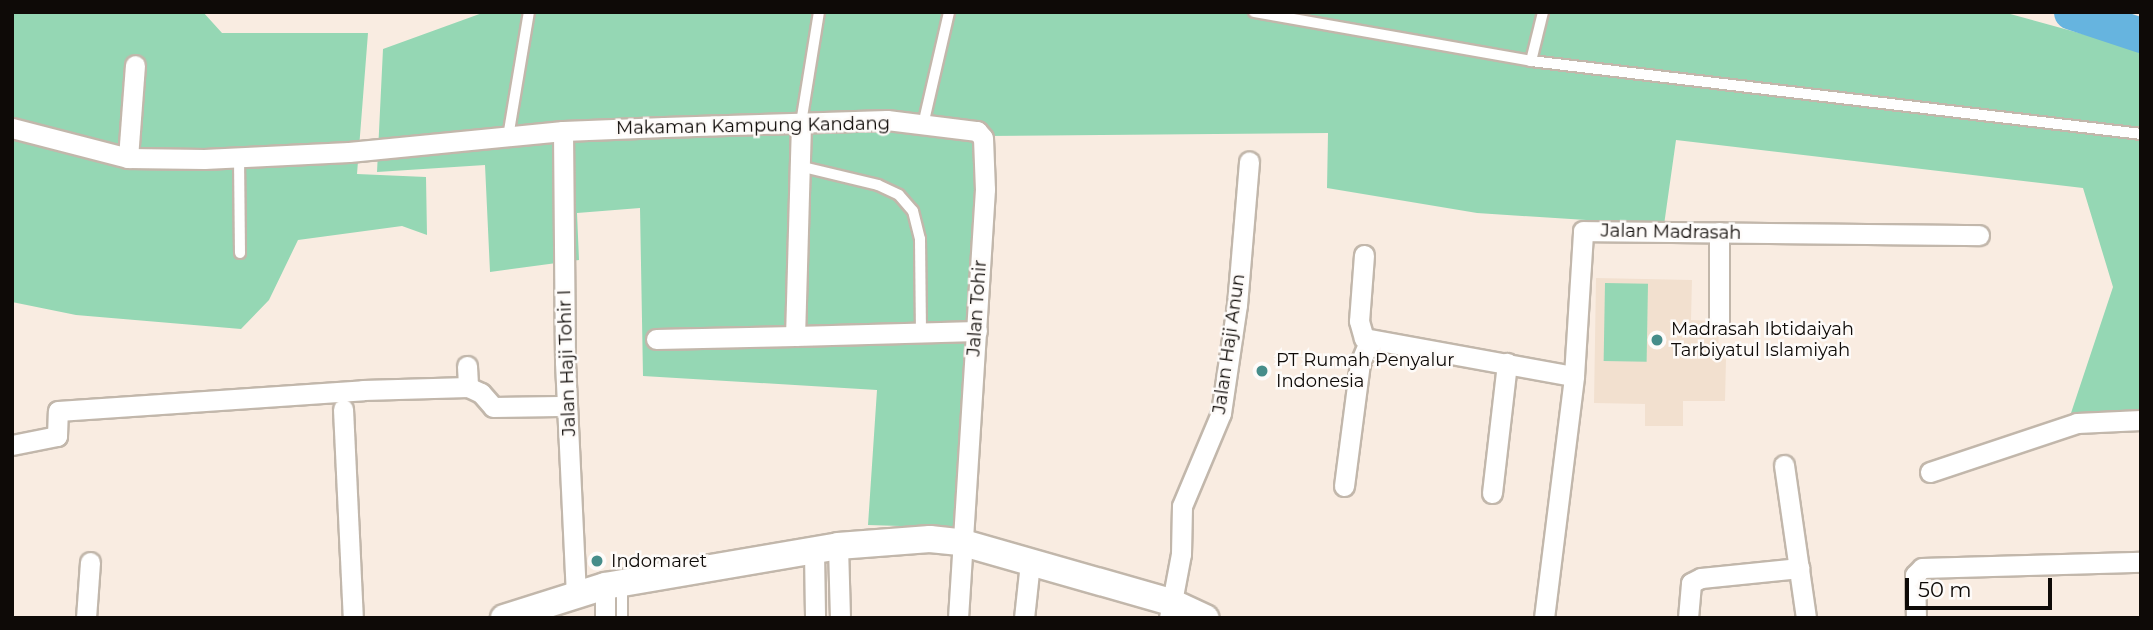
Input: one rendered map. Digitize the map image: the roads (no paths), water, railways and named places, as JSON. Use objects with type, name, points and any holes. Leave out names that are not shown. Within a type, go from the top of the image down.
[{"type":"main road","points":[[504,618],[614,584],[894,539],[960,542],[1170,610],[1205,618]]},
{"type":"street","points":[[128,158],[135,65]]},
{"type":"street","name":"Makaman Kampung Kandang","points":[[12,128],[128,158],[239,158],[563,131],[887,120],[922,126]]},
{"type":"street","points":[[795,336],[801,124]]},
{"type":"street","name":"Jalan Tohir","points":[[922,126],[969,128],[978,131],[983,138],[985,189],[960,542],[958,618]]},
{"type":"street","name":"Jalan Haji Tohir I","points":[[563,131],[567,406],[576,594]]},
{"type":"street","name":"Jalan Haji Anun","points":[[1170,610],[1181,554],[1182,506],[1221,413],[1237,305],[1248,161]]},
{"type":"street","name":"Jalan Madrasah","points":[[1544,618],[1574,376],[1583,230],[1979,235]]},
{"type":"street","points":[[1719,232],[1719,323]]},
{"type":"street","points":[[1364,254],[1359,321],[1364,338],[1574,376]]},
{"type":"street","points":[[656,339],[976,331]]},
{"type":"street","points":[[1344,486],[1360,363],[1370,341]]},
{"type":"street","points":[[1492,493],[1507,363]]},
{"type":"street","points":[[467,366],[468,387]]},
{"type":"street","points":[[12,445],[57,436],[58,411],[363,390],[468,387],[481,393],[493,407],[567,406]]},
{"type":"street","points":[[343,409],[353,618]]},
{"type":"street","points":[[1930,471],[2077,423],[2141,420]]},
{"type":"street","points":[[1784,465],[1806,618]]},
{"type":"street","points":[[815,618],[826,548]]},
{"type":"street","points":[[826,548],[840,618]]},
{"type":"street","points":[[86,618],[90,562]]},
{"type":"street","points":[[1916,618],[1915,575],[1922,568],[2141,562]]},
{"type":"street","points":[[1024,618],[1030,563]]},
{"type":"street","points":[[1688,618],[1691,583],[1701,578],[1799,568]]},
{"type":"street","points":[[605,618],[614,584]]},
{"type":"lane","points":[[508,137],[529,12]]},
{"type":"lane","points":[[801,124],[819,12]]},
{"type":"lane","points":[[922,126],[949,12]]},
{"type":"lane","points":[[1254,12],[1296,17],[1531,61],[2141,134]]},
{"type":"lane","points":[[1531,61],[1543,12]]},
{"type":"lane","points":[[239,158],[240,253]]},
{"type":"lane","points":[[799,166],[878,185],[899,195],[913,211],[920,239],[921,332]]},
{"type":"lane","points":[[614,584],[622,618]]},
{"type":"waterway","points":[[2071,12],[2141,35]]},
{"type":"place","name":"Madrasah Ibtidaiyah Tarbiyatul Islamiyah","points":[[1657,340]]},
{"type":"place","name":"PT Rumah Penyalur Indonesia","points":[[1262,371]]},
{"type":"place","name":"Indomaret","points":[[597,561]]}]
